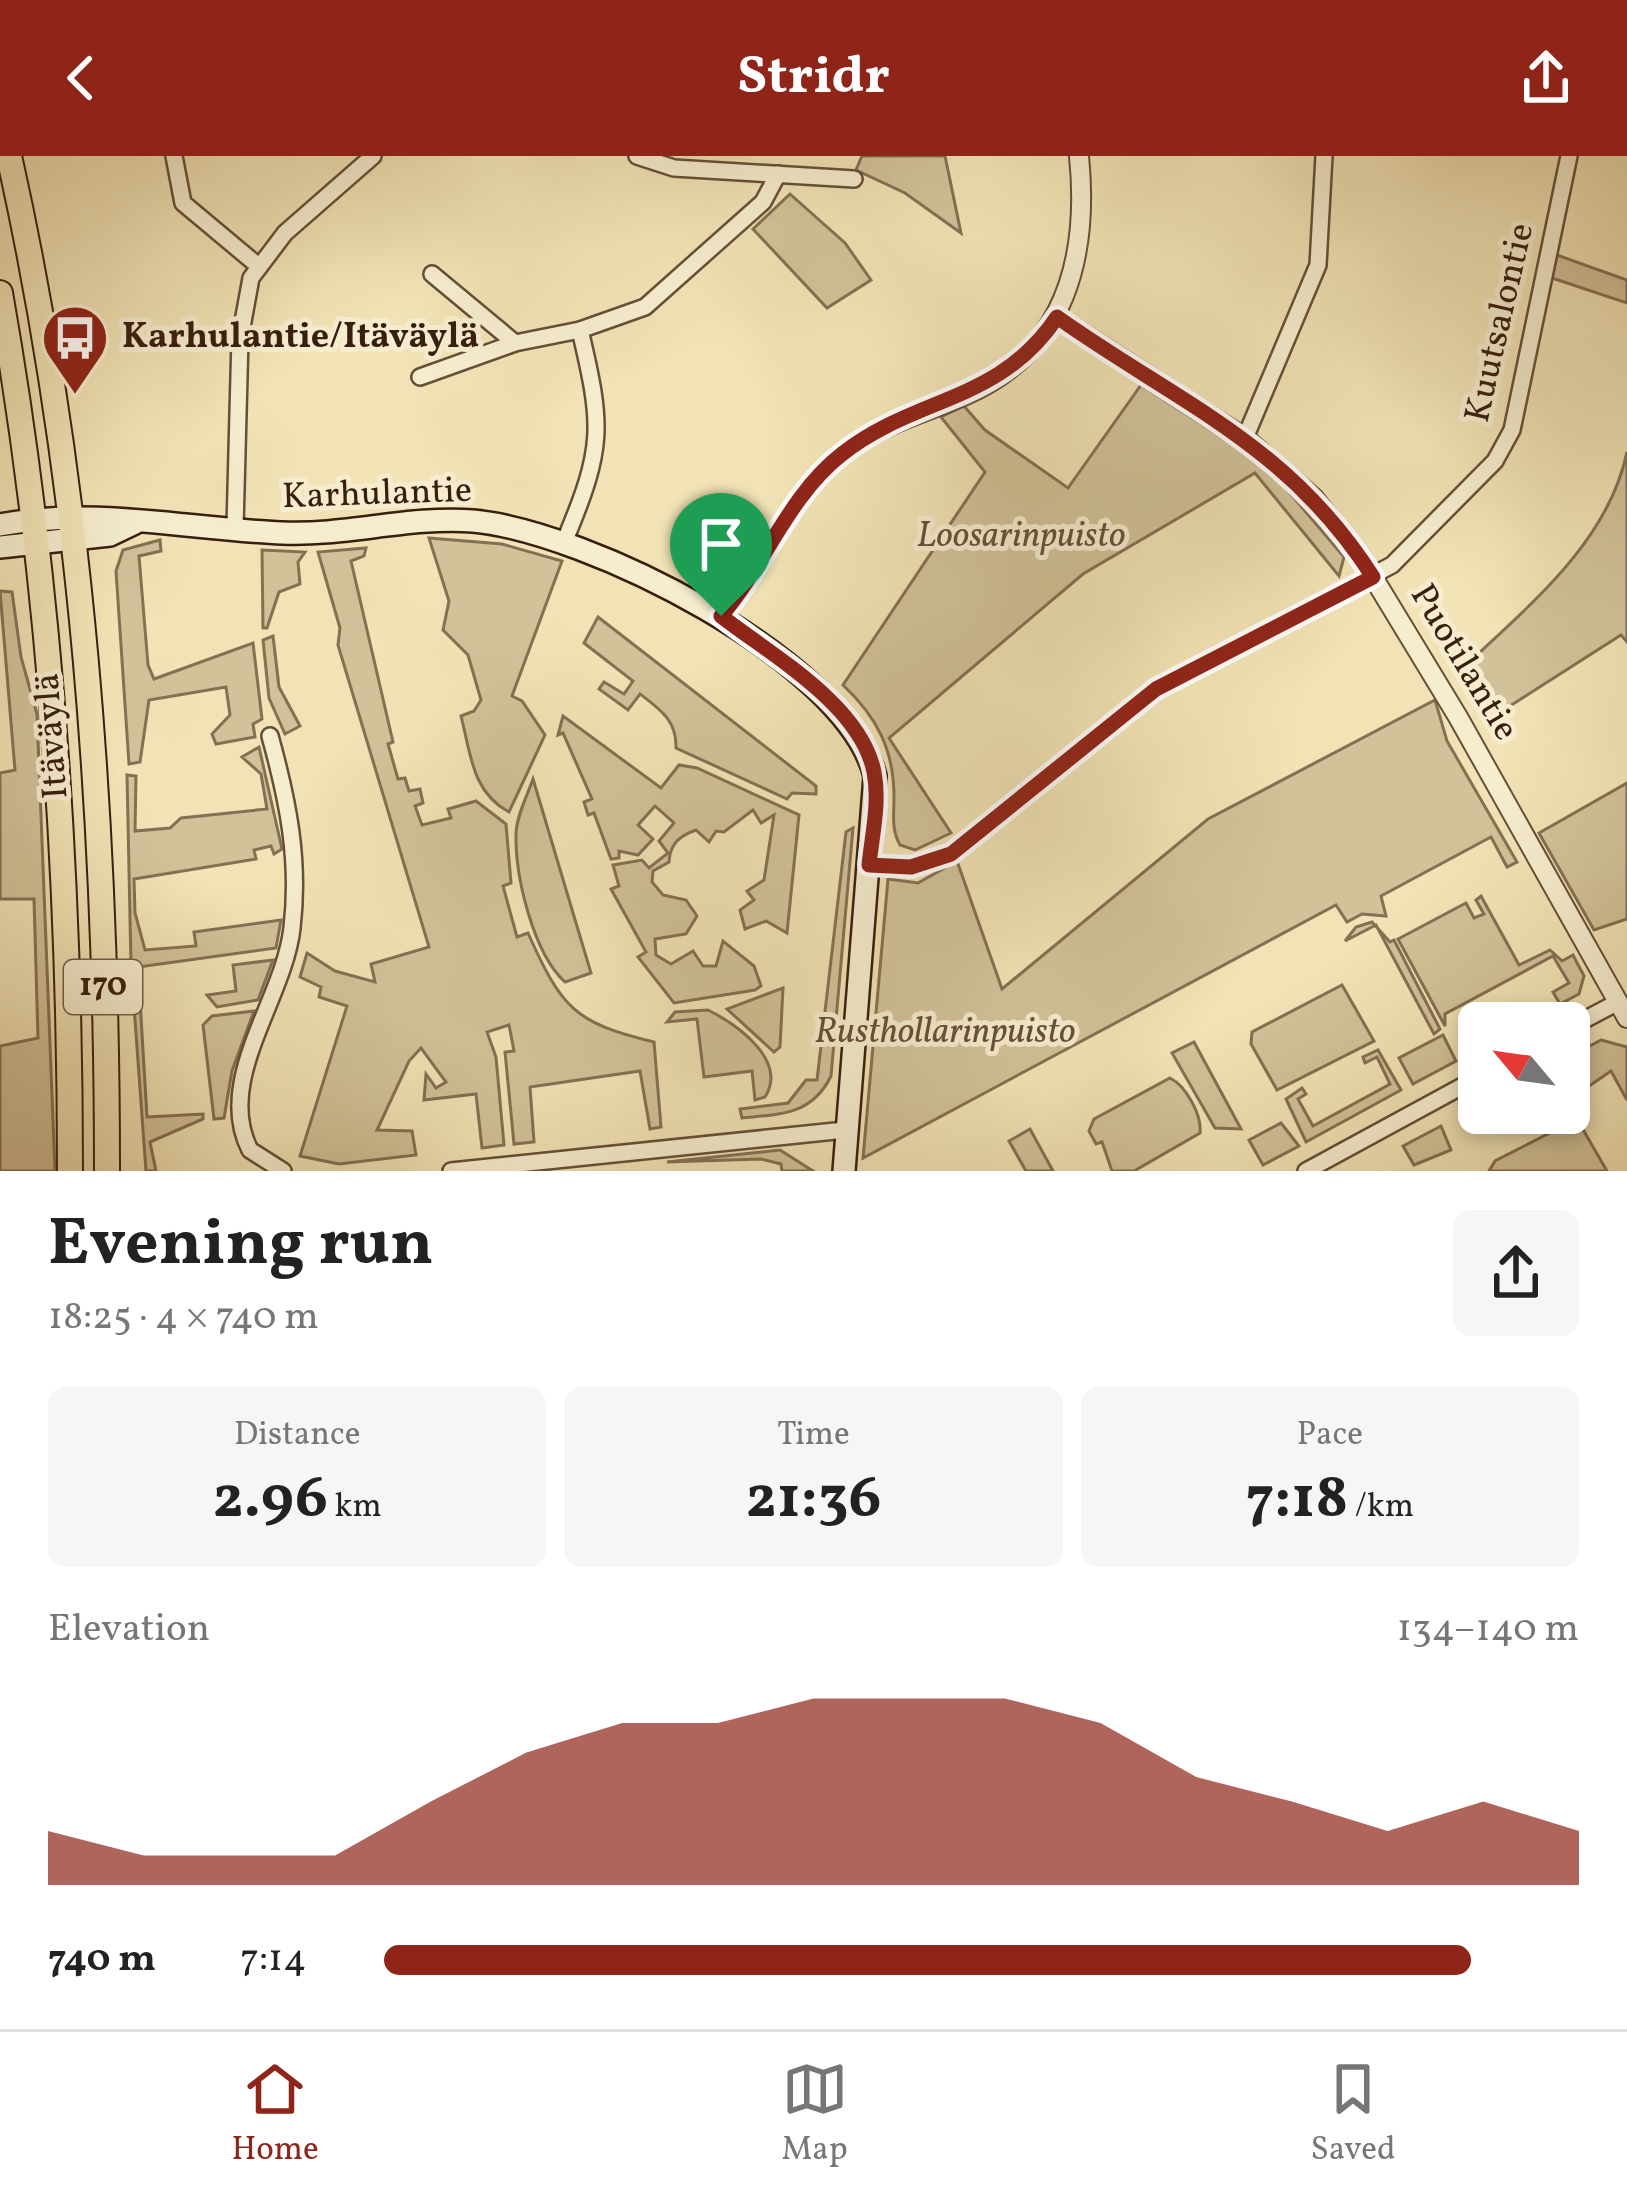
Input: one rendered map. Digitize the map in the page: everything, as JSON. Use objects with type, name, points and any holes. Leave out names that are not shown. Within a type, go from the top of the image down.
[{"type":"main road","name":"Itäväylä","points":[[9,156],[46,349],[71,527],[96,826],[106,1171]]},
{"type":"main road","name":"Itäväylä","points":[[0,293],[34,530],[62,874],[70,1171]]},
{"type":"main road","name":"Karhulantie","points":[[34,530],[135,523],[318,534],[443,519],[502,525],[565,540],[721,616],[851,726],[875,776],[869,865]]},
{"type":"main road","points":[[0,525],[34,530]]},
{"type":"main road","points":[[0,547],[34,530]]},
{"type":"main road","points":[[844,1171],[869,865]]},
{"type":"street","points":[[174,156],[183,203],[256,264]]},
{"type":"street","points":[[235,526],[240,338],[256,264],[373,156]]},
{"type":"street","points":[[637,156],[674,168],[854,179]]},
{"type":"street","points":[[721,616],[822,471],[865,439],[999,378],[1034,348],[1069,291],[1082,230],[1079,156]]},
{"type":"street","points":[[1245,438],[1318,266],[1324,156]]},
{"type":"street","name":"Kuutsalontie","points":[[869,865],[911,867],[951,854],[1156,689],[1392,566],[1472,486],[1505,445],[1569,156]]},
{"type":"street","points":[[420,377],[515,343],[580,330],[658,298],[763,202],[778,174]]},
{"type":"street","points":[[432,274],[515,343]]},
{"type":"street","name":"Puotilantie","points":[[1057,317],[1245,438],[1301,483],[1373,577],[1622,1010]]},
{"type":"street","points":[[565,540],[596,456],[600,424],[580,330]]},
{"type":"street","points":[[270,736],[293,830],[296,896],[283,971],[237,1106],[250,1150],[283,1171]]},
{"type":"street","points":[[1590,1021],[1622,1010]]},
{"type":"street","points":[[1306,1171],[1458,1088]]},
{"type":"street","points":[[452,1171],[844,1130]]},
{"type":"green space","points":[[862,156],[945,156],[961,233],[905,193],[856,170]]},
{"type":"green space","points":[[790,194],[845,243],[871,280],[827,308],[753,229]]},
{"type":"green space","points":[[1557,255],[1627,280],[1627,303],[1552,278]]},
{"type":"green space","name":"Loosarinpuisto","points":[[1141,385],[1267,466],[1344,557],[1339,576],[1255,473],[1083,574],[889,738],[951,833],[915,850],[900,845],[894,828],[887,749],[874,722],[843,685],[985,472],[941,417],[964,406],[985,430],[1068,488]]},
{"type":"green space","points":[[1627,452],[1627,642],[1621,635],[1485,722],[1458,673],[1535,600],[1582,546],[1617,486]]},
{"type":"green space","points":[[429,538],[502,544],[562,561],[512,696],[522,701],[545,735],[509,812],[487,794],[471,758],[461,716],[474,711],[481,700],[468,655],[443,630],[449,601]]},
{"type":"green space","points":[[160,540],[161,551],[139,556],[148,665],[154,679],[253,643],[262,719],[253,724],[255,737],[216,744],[212,734],[230,715],[226,687],[149,700],[140,762],[129,764],[116,571],[123,550]]},
{"type":"green space","points":[[366,548],[364,556],[351,561],[398,779],[405,778],[409,791],[420,789],[423,803],[415,806],[422,825],[451,818],[448,809],[476,801],[506,824],[511,883],[503,886],[517,937],[528,933],[551,979],[574,1009],[606,1028],[654,1042],[661,1127],[650,1129],[640,1071],[530,1087],[534,1142],[514,1144],[505,1052],[514,1051],[509,1025],[487,1032],[496,1057],[504,1145],[482,1148],[476,1094],[424,1100],[426,1074],[436,1088],[446,1082],[421,1048],[409,1061],[377,1130],[412,1131],[416,1155],[339,1164],[300,1156],[347,1006],[319,997],[321,987],[300,977],[307,953],[335,971],[375,982],[371,964],[429,947],[338,645],[340,628],[318,552]]},
{"type":"green space","points":[[262,550],[305,552],[298,562],[300,584],[279,592],[267,628],[263,628]]},
{"type":"green space","points":[[0,591],[12,592],[21,657],[37,714],[55,1171],[0,1171],[0,1046],[38,1038],[34,899],[0,899],[0,773],[15,770]]},
{"type":"green space","points":[[598,617],[816,786],[816,794],[792,793],[787,799],[676,748],[671,723],[648,700],[640,694],[628,710],[599,689],[604,682],[624,694],[633,681],[584,643]]},
{"type":"green space","points":[[273,636],[279,687],[300,726],[285,734],[269,698],[263,640]]},
{"type":"green space","name":"Rusthollarinpuisto","points":[[1435,700],[1447,741],[1517,862],[1507,867],[1491,837],[1381,896],[1386,916],[1362,914],[1347,922],[1336,905],[863,1158],[888,879],[918,883],[957,861],[1002,989],[1208,819]]},
{"type":"green space","points":[[563,716],[661,788],[679,765],[697,768],[799,815],[787,933],[766,921],[745,929],[740,910],[754,900],[747,891],[764,880],[774,815],[761,823],[753,810],[724,832],[716,831],[709,842],[696,830],[690,832],[674,846],[669,862],[653,871],[652,882],[663,895],[686,900],[697,916],[686,934],[655,939],[656,955],[671,964],[693,951],[703,966],[716,966],[723,941],[754,966],[761,986],[674,1003],[638,957],[646,952],[611,889],[619,886],[613,865],[642,860],[649,868],[668,853],[659,841],[674,823],[655,806],[638,825],[653,839],[638,855],[619,851],[619,858],[611,859],[594,813],[588,815],[584,802],[592,799],[563,733],[558,735]]},
{"type":"green space","points":[[259,747],[282,849],[274,854],[271,846],[254,850],[256,859],[134,879],[135,913],[145,950],[196,946],[194,932],[281,920],[276,948],[138,967],[147,1117],[203,1114],[203,1119],[150,1142],[156,1171],[146,1171],[131,965],[127,775],[136,776],[135,831],[170,828],[181,818],[267,809],[261,774],[242,757]]},
{"type":"green space","points":[[533,779],[591,973],[565,982],[535,933],[519,870],[517,826]]},
{"type":"green space","points":[[1627,783],[1627,919],[1594,930],[1539,833]]},
{"type":"green space","points":[[853,828],[831,1076],[805,1105],[742,1118],[740,1109],[788,1103],[806,1080],[817,1080],[846,832]]},
{"type":"green space","points":[[1481,896],[1519,965],[1550,950],[1562,961],[1573,955],[1584,976],[1579,994],[1559,1002],[1553,992],[1569,983],[1553,956],[1467,1002],[1458,1002],[1458,1007],[1445,1014],[1445,1026],[1398,939],[1466,903],[1474,918],[1484,914],[1476,900]]},
{"type":"green space","points":[[1375,925],[1345,941],[1356,927]]},
{"type":"green space","points":[[1378,929],[1390,942],[1394,940],[1440,1029],[1434,1034]]},
{"type":"green space","points":[[273,960],[258,1000],[217,1007],[207,995],[236,991],[233,965]]},
{"type":"green space","points":[[1342,985],[1374,1041],[1277,1090],[1251,1044],[1252,1032]]},
{"type":"green space","points":[[783,988],[780,1047],[774,1052],[727,1009]]},
{"type":"green space","points":[[708,1010],[745,1035],[765,1058],[770,1084],[765,1097],[755,1100],[752,1071],[704,1077],[697,1019],[667,1022],[675,1012]]},
{"type":"green space","points":[[254,1011],[232,1071],[224,1118],[214,1119],[203,1025],[212,1016]]},
{"type":"green space","points":[[1443,1035],[1456,1061],[1413,1084],[1399,1058]]},
{"type":"green space","points":[[1601,1040],[1627,1047],[1627,1100],[1611,1071],[1590,1086],[1590,1046]]},
{"type":"green space","points":[[1194,1042],[1241,1129],[1215,1128],[1172,1053]]},
{"type":"green space","points":[[1378,1050],[1401,1090],[1306,1142],[1286,1099],[1302,1088],[1306,1094],[1298,1099],[1313,1126],[1390,1084],[1377,1057],[1365,1063],[1363,1057]]},
{"type":"green space","points":[[1170,1078],[1192,1102],[1200,1133],[1134,1171],[1112,1171],[1102,1142],[1096,1144],[1089,1131],[1094,1119]]},
{"type":"green space","points":[[1281,1123],[1299,1146],[1263,1165],[1249,1140]]},
{"type":"green space","points":[[1441,1126],[1451,1150],[1414,1165],[1403,1146]]},
{"type":"green space","points":[[1030,1129],[1053,1171],[1026,1171],[1009,1141]]},
{"type":"green space","points":[[1548,1134],[1586,1134],[1607,1171],[1489,1171],[1495,1161]]},
{"type":"green space","points":[[780,1150],[813,1171],[782,1171],[781,1164],[761,1159],[667,1162]]},
{"type":"place","name":"Karhulantie/Itäväylä","points":[[75,397]]},
{"type":"route","points":[[1057,317],[1278,464],[1314,498],[1373,577],[1156,689],[951,854],[926,864],[895,868],[869,865],[876,794],[864,744],[818,693],[721,616],[747,585],[799,499],[822,471],[865,439],[999,378],[1043,338],[1057,317]]}]
